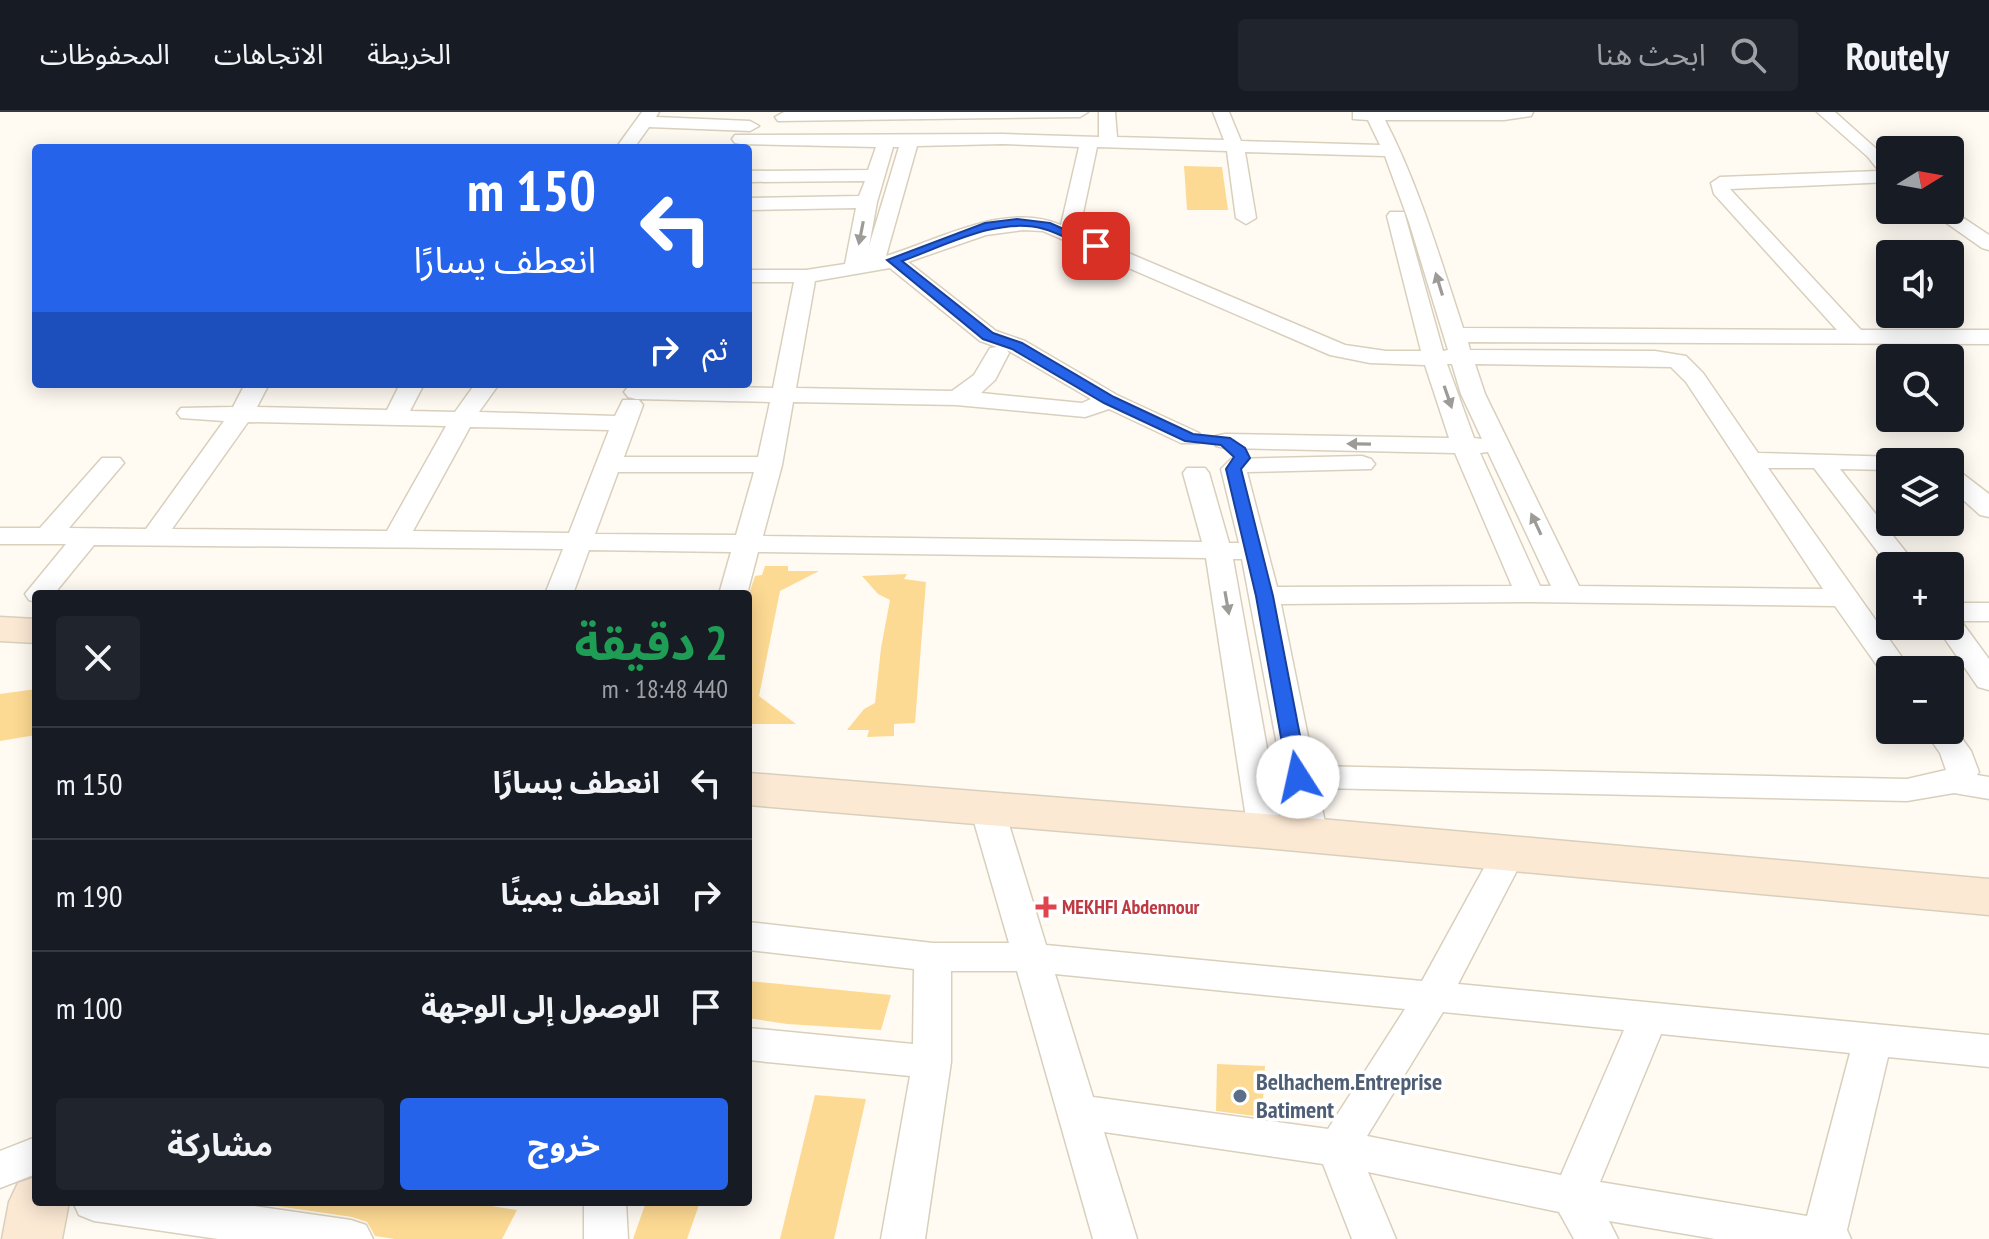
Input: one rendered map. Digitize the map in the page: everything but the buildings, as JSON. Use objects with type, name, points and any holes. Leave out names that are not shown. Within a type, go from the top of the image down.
[{"type":"street","points":[[752,172],[786,115],[1080,112]]},
{"type":"street","points":[[1107,112],[1108,142]]},
{"type":"street","points":[[1221,112],[1236,151],[1246,218]]},
{"type":"street","points":[[1525,112],[1504,115],[1362,113],[1424,237],[1473,394],[1569,595]]},
{"type":"street","points":[[1825,112],[1876,156]]},
{"type":"street","points":[[873,265],[889,205],[924,142],[934,114]]},
{"type":"street","points":[[628,144],[648,117],[746,131],[769,139],[1383,156]]},
{"type":"street","points":[[873,265],[867,202],[886,142]]},
{"type":"street","points":[[1088,146],[1108,142],[1236,151]]},
{"type":"street","points":[[1069,235],[1088,146]]},
{"type":"street","points":[[1383,156],[1434,358],[1468,456],[1530,594]]},
{"type":"street","points":[[752,178],[876,175]]},
{"type":"street","points":[[1855,336],[1721,190],[1720,183],[1876,176]]},
{"type":"street","points":[[752,204],[867,202]]},
{"type":"street","points":[[752,276],[806,276],[873,265],[989,226],[1017,223],[1046,225],[1338,350],[1388,360],[1434,358],[1458,346],[1855,336],[1989,337]]},
{"type":"street","points":[[1959,224],[1989,244]]},
{"type":"street","points":[[873,265],[1001,345],[1109,400],[1181,457],[1218,550],[1265,831]]},
{"type":"street","points":[[734,590],[785,395],[806,276]]},
{"type":"street","points":[[956,398],[972,390],[994,368],[1001,345]]},
{"type":"street","points":[[1001,345],[1008,363],[1085,410],[1217,474],[1237,466],[1504,455]]},
{"type":"street","points":[[1458,346],[1678,361],[1695,378],[1886,656]]},
{"type":"street","points":[[154,536],[241,415],[255,388]]},
{"type":"street","points":[[395,417],[410,388]]},
{"type":"street","points":[[395,540],[462,419],[484,388]]},
{"type":"street","points":[[560,590],[638,388],[956,398],[1085,410],[1109,400]]},
{"type":"street","points":[[189,413],[624,423]]},
{"type":"street","points":[[1181,457],[1225,441],[1468,456]]},
{"type":"street","points":[[1225,441],[1240,451],[1237,466],[1311,837]]},
{"type":"street","points":[[1749,460],[1876,462]]},
{"type":"street","points":[[1821,461],[1892,552]]},
{"type":"street","points":[[48,536],[111,463]]},
{"type":"street","points":[[609,464],[769,465]]},
{"type":"street","points":[[1964,486],[1989,509]]},
{"type":"street","points":[[0,536],[749,542],[1254,551]]},
{"type":"street","points":[[42,590],[87,536]]},
{"type":"street","points":[[1265,596],[1530,594],[1843,598]]},
{"type":"street","points":[[15,630],[32,604]]},
{"type":"street","points":[[1964,612],[1989,612]]},
{"type":"street","points":[[1960,640],[1989,680]]},
{"type":"street","points":[[1949,744],[1962,763],[1963,772],[1954,782]]},
{"type":"street","points":[[1256,776],[1907,790],[1954,782],[1989,788]]},
{"type":"street","points":[[752,789],[1265,831],[1989,897]]},
{"type":"street","points":[[987,808],[1115,1239]]},
{"type":"street","points":[[1338,1148],[1433,996],[1508,855]]},
{"type":"street","points":[[752,936],[933,957],[1029,957],[1989,1051]]},
{"type":"street","points":[[903,1239],[932,1062],[933,957]]},
{"type":"street","points":[[1573,1196],[1648,1019]]},
{"type":"street","points":[[1079,1112],[1338,1148],[1573,1196],[1825,1238],[1872,1041]]},
{"type":"street","points":[[752,1044],[932,1062]]},
{"type":"street","points":[[1338,1148],[1374,1239]]},
{"type":"street","points":[[0,1170],[32,1157]]},
{"type":"street","points":[[1573,1196],[1596,1239]]},
{"type":"street","points":[[32,1239],[38,1206]]},
{"type":"street","points":[[122,1206],[351,1239]]},
{"type":"street","points":[[605,1206],[606,1239]]},
{"type":"place","name":"MEKHFI Abdennour","points":[[1046,907]]},
{"type":"place","name":"Belhachem.Entreprise Batiment","points":[[1240,1096]]},
{"type":"route","points":[[1096,246],[1046,225],[1017,223],[989,226],[893,260],[988,336],[1017,346],[1109,400],[1190,438],[1214,438],[1240,451],[1240,464],[1234,469],[1265,596],[1298,777]]}]
